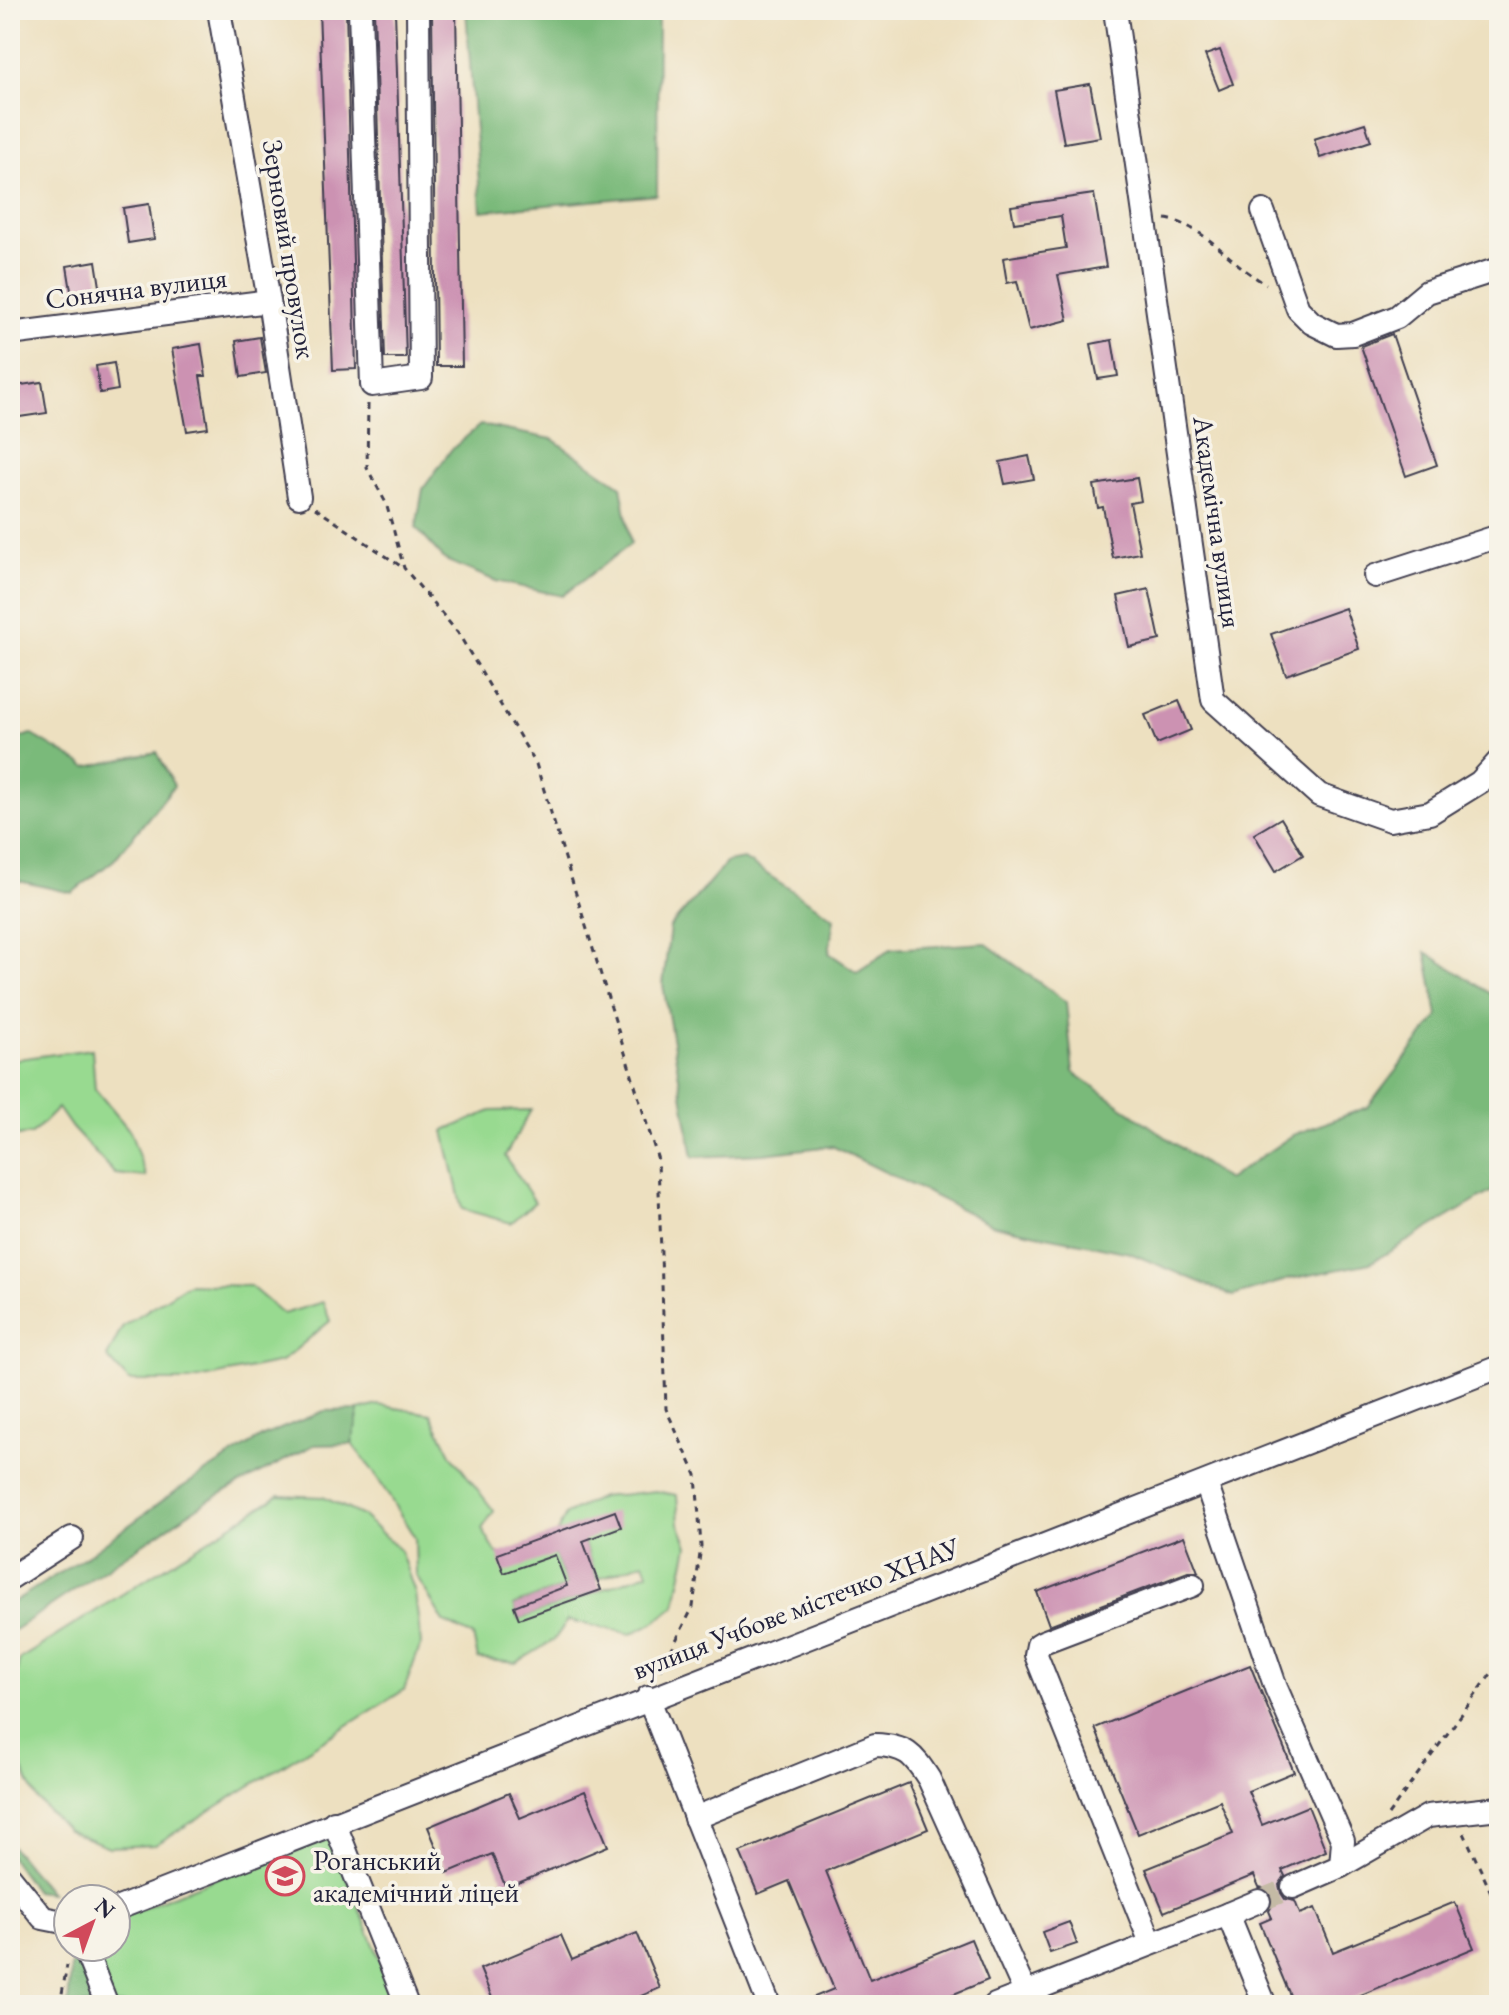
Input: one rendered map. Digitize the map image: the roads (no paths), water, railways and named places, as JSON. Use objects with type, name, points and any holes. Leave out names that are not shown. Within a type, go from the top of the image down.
[{"type":"street","name":"Зерновий провулок","points":[[219,10],[299,497]]},
{"type":"street","points":[[360,10],[372,385],[421,378],[418,10]]},
{"type":"street","name":"Академічна вулиця","points":[[1115,10],[1213,700],[1319,795],[1390,820],[1430,813],[1480,782],[1499,761]]},
{"type":"street","points":[[1263,211],[1298,309],[1312,323],[1336,335],[1353,334],[1397,317],[1427,292],[1499,269]]},
{"type":"street","name":"Сонячна вулиця","points":[[10,334],[269,301]]},
{"type":"street","points":[[1375,576],[1499,536]]},
{"type":"street","name":"вулиця Учбове містечко ХНАУ","points":[[132,1903],[648,1697],[1499,1367]]},
{"type":"street","points":[[1206,1483],[1276,1688],[1343,1841],[1341,1866]]},
{"type":"street","points":[[10,1578],[72,1538]]},
{"type":"street","points":[[1151,1943],[1036,1649],[1043,1642],[1193,1585]]},
{"type":"street","points":[[648,1697],[769,2005]]},
{"type":"street","points":[[695,1818],[875,1745],[894,1746],[913,1756],[929,1779],[1025,1992]]},
{"type":"street","points":[[1293,1887],[1341,1866],[1428,1816],[1499,1808]]},
{"type":"street","points":[[334,1822],[407,2005]]},
{"type":"street","points":[[10,1877],[43,1918],[52,1920]]},
{"type":"street","points":[[995,2005],[1259,1901]]},
{"type":"street","points":[[1228,1914],[1265,2005]]},
{"type":"street","points":[[81,1963],[107,2005]]},
{"type":"tunnel","points":[[1259,1901],[1293,1887]]},
{"type":"place","name":"Роганський академічний ліцей","points":[[285,1876]]}]
